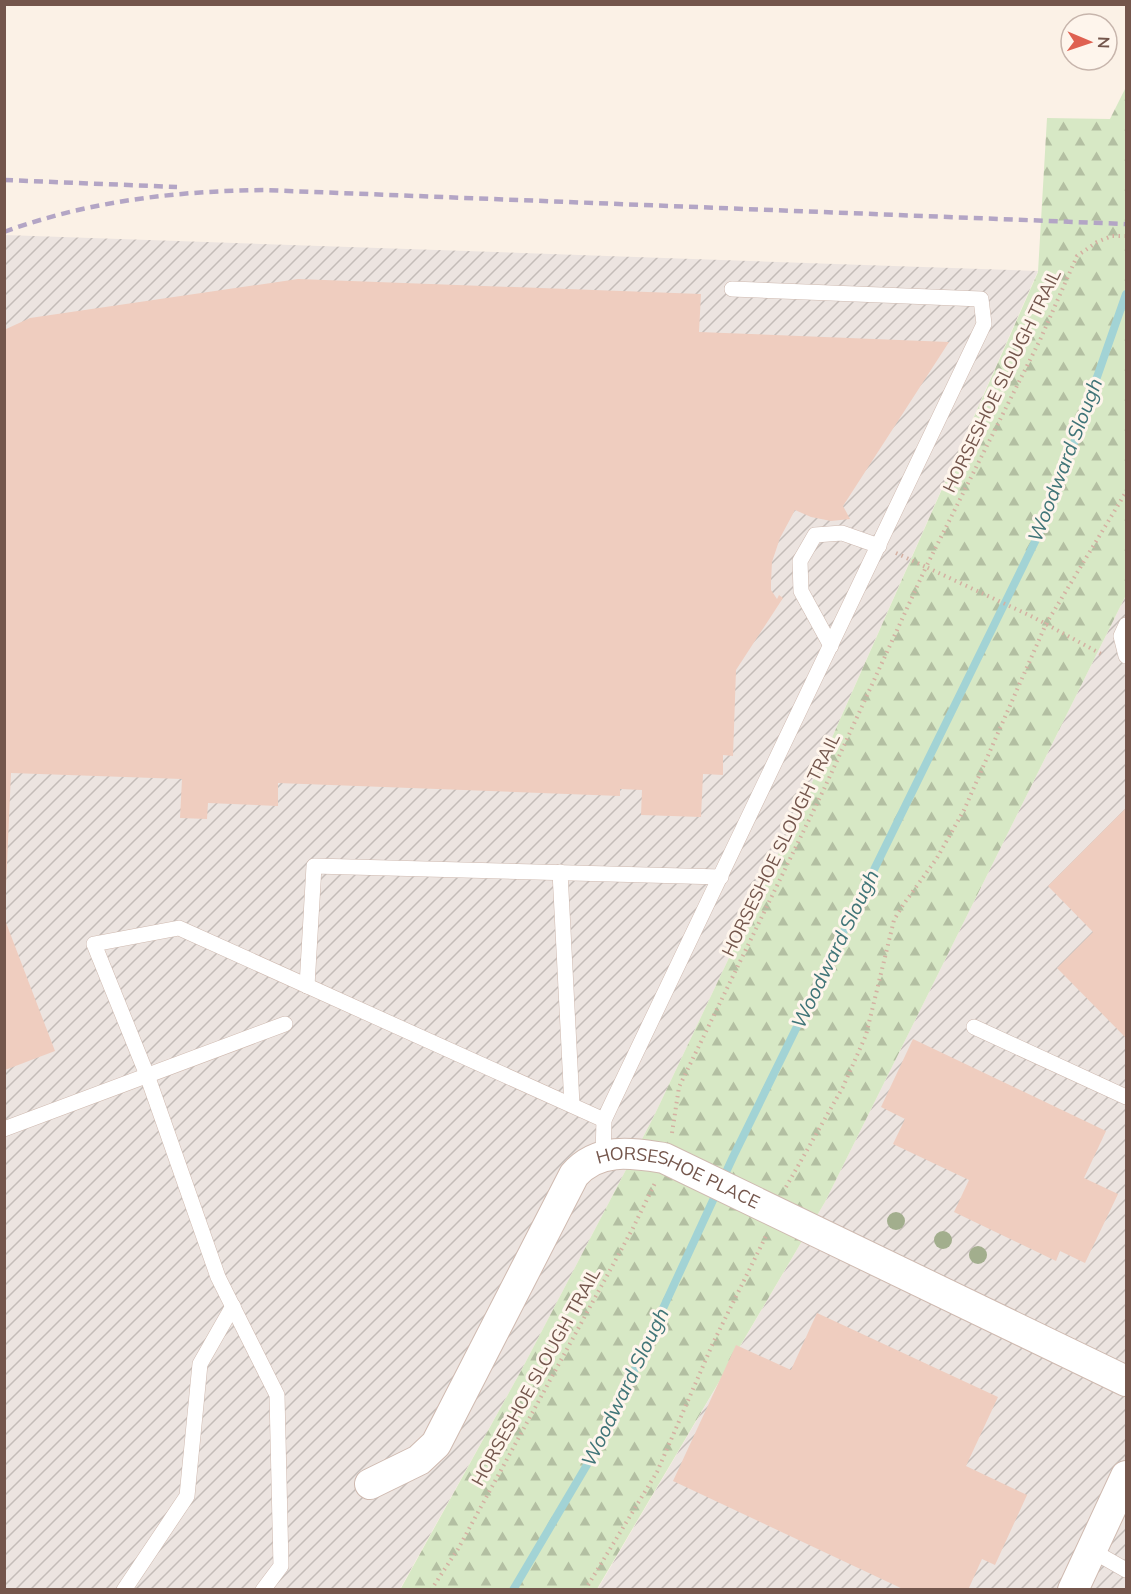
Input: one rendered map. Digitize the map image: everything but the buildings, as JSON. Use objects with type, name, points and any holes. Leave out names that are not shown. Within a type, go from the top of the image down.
[{"type":"street","name":"HORSESHOE PLACE","points":[[370,1484],[419,1460],[436,1444],[574,1175],[593,1159],[603,1156],[628,1153],[664,1158],[1126,1381]]},
{"type":"street","points":[[1073,1590],[1126,1476]]},
{"type":"lane","points":[[603,1156],[604,1120],[984,324],[981,300],[732,289]]},
{"type":"lane","points":[[831,646],[801,591],[800,561],[815,535],[842,533],[879,546]]},
{"type":"lane","points":[[1126,625],[1121,636],[1126,656]]},
{"type":"lane","points":[[307,986],[314,866],[721,877]]},
{"type":"lane","points":[[560,872],[572,1105]]},
{"type":"lane","points":[[263,1590],[281,1566],[277,1395],[218,1277],[147,1075],[94,944],[179,928],[604,1120]]},
{"type":"lane","points":[[4,1129],[285,1024]]},
{"type":"lane","points":[[974,1027],[1126,1097]]},
{"type":"lane","points":[[124,1590],[187,1496],[200,1364],[233,1306]]},
{"type":"lane","points":[[1091,1550],[1126,1570]]},
{"type":"path","name":"HORSESHOE SLOUGH TRAIL","points":[[671,1137],[679,1088],[824,789],[927,567],[1040,340],[1077,256],[1097,242],[1113,236],[1126,236]]},
{"type":"path","points":[[585,1590],[657,1472],[712,1343],[774,1210],[843,1087],[866,1035],[894,921],[937,858],[964,810],[1046,624],[1126,492]]},
{"type":"path","points":[[879,546],[1033,617],[1108,657]]},
{"type":"path","name":"HORSESHOE SLOUGH TRAIL","points":[[431,1590],[464,1538],[633,1228],[657,1178]]},
{"type":"shaded area","points":[[5,235],[1038,271],[811,785],[654,1116],[522,1369],[400,1589],[5,1590]]},
{"type":"shaded area","points":[[1126,595],[1126,1589],[597,1590],[825,1202]]},
{"type":"green space","points":[[1126,87],[1126,595],[825,1202],[597,1589],[400,1590],[522,1369],[654,1116],[811,785],[1038,272],[1047,118],[1110,119]]},
{"type":"waterway","name":"Woodward Slough","points":[[513,1590],[604,1436],[733,1157],[1051,509],[1126,294]]},
{"type":"railway","points":[[4,180],[177,187]]},
{"type":"railway","points":[[4,232],[36,221],[100,205],[165,196],[264,190],[1126,224]]}]
